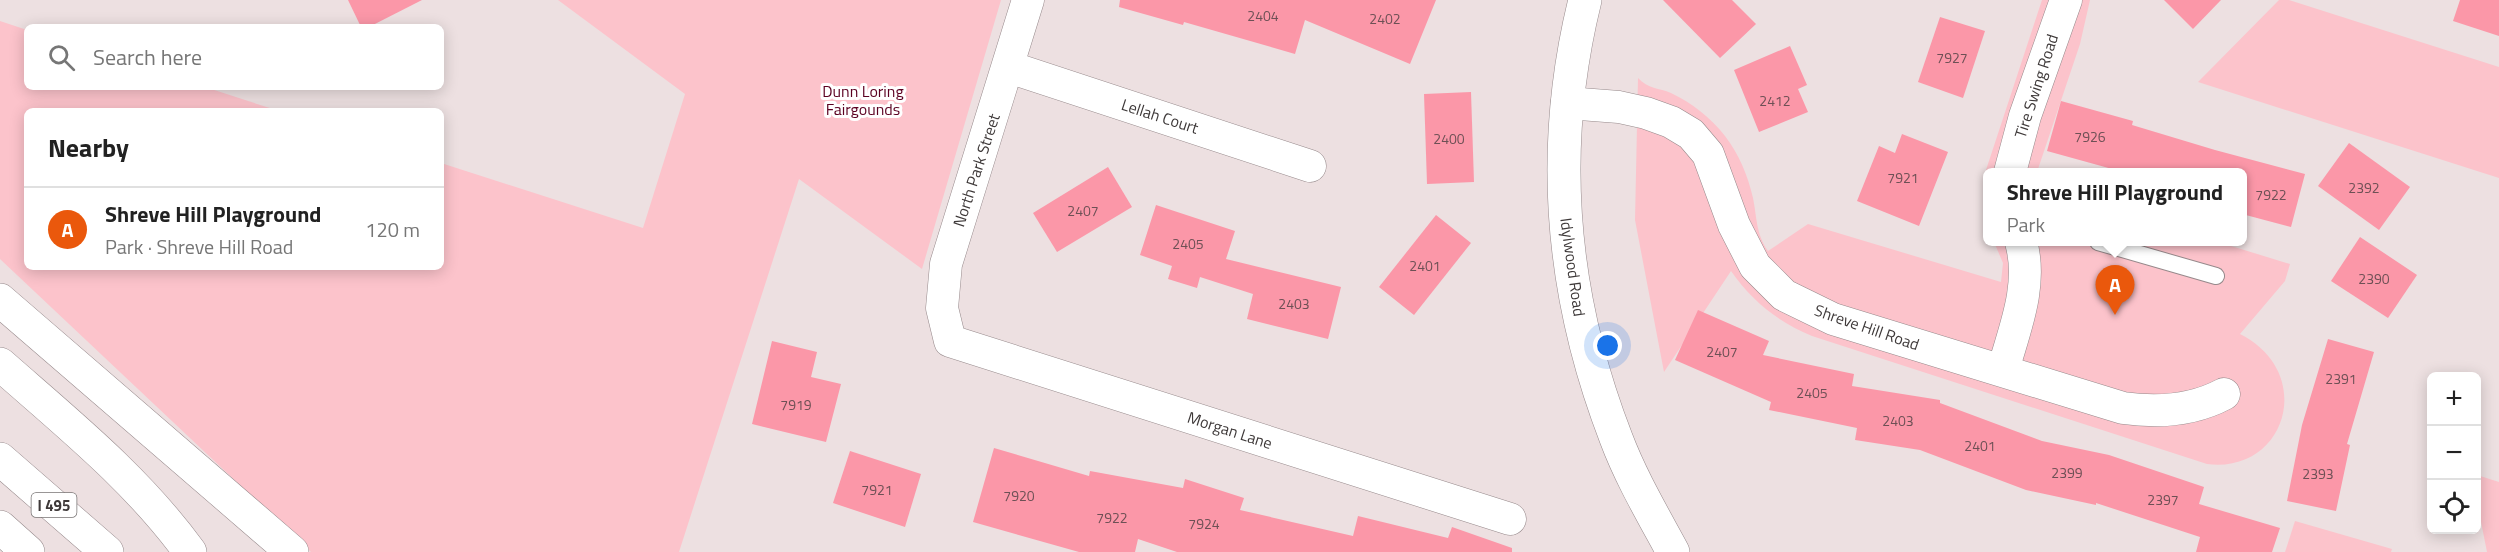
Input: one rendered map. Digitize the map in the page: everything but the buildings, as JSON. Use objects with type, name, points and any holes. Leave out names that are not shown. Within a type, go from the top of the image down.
[{"type":"main road","name":"Idylwood Road","points":[[1585,0],[1578,27],[1567,103],[1563,179],[1566,236],[1575,300],[1592,370],[1616,439],[1673,552]]},
{"type":"main road","points":[[0,300],[292,552]]},
{"type":"main road","points":[[0,364],[113,464],[150,503],[190,552]]},
{"type":"main road","name":"I 495","points":[[0,459],[107,552]]},
{"type":"main road","points":[[0,527],[28,552]]},
{"type":"street","name":"North Park Street","points":[[950,341],[942,308],[944,275],[1028,0]]},
{"type":"street","name":"Tire Swing Road","points":[[2011,168],[2028,105],[2066,0]]},
{"type":"street","name":"Lellah Court","points":[[1009,67],[1310,166]]},
{"type":"street","name":"Shreve Hill Road","points":[[1567,103],[1619,107],[1646,113],[1671,122],[1691,134],[1708,154],[1734,225],[1755,266],[1784,295],[1833,319],[2123,408],[2141,411],[2189,408],[2208,403],[2224,394]]},
{"type":"street","points":[[2003,370],[2024,294],[2026,260],[2022,246]]},
{"type":"street","name":"Morgan Lane","points":[[950,341],[1510,519]]},
{"type":"lane","points":[[2112,246],[2216,276]]},
{"type":"green space","name":"Dunn Loring Fairgounds","points":[[558,0],[1001,0],[922,269],[799,179],[679,552],[311,552],[0,259],[0,21],[24,29],[24,90],[214,90],[270,108],[24,108],[24,270],[444,270],[444,164],[643,228],[685,94]]},
{"type":"green space","points":[[2042,0],[2090,0],[2080,44],[2038,168],[1987,168]]},
{"type":"green space","points":[[2279,0],[2289,0],[2499,67],[2499,178],[2198,82]]},
{"type":"green space","points":[[1638,78],[1654,88],[1686,101],[1707,117],[1725,136],[1746,173],[1759,232],[1768,251],[1808,224],[2001,282],[2003,263],[1996,246],[2231,246],[2290,264],[2285,281],[2240,334],[2264,351],[2278,372],[2284,395],[2282,417],[2272,438],[2256,453],[2234,463],[2207,464],[1812,336],[1767,310],[1731,271],[1664,372],[1635,220]]},
{"type":"green space","points":[[2481,476],[2499,482],[2499,552],[2487,552],[2481,522]]},
{"type":"green space","points":[[2295,521],[2392,549],[2391,552],[2285,552]]},
{"type":"place","name":"Shreve Hill Playground","points":[[2115,315]]}]
